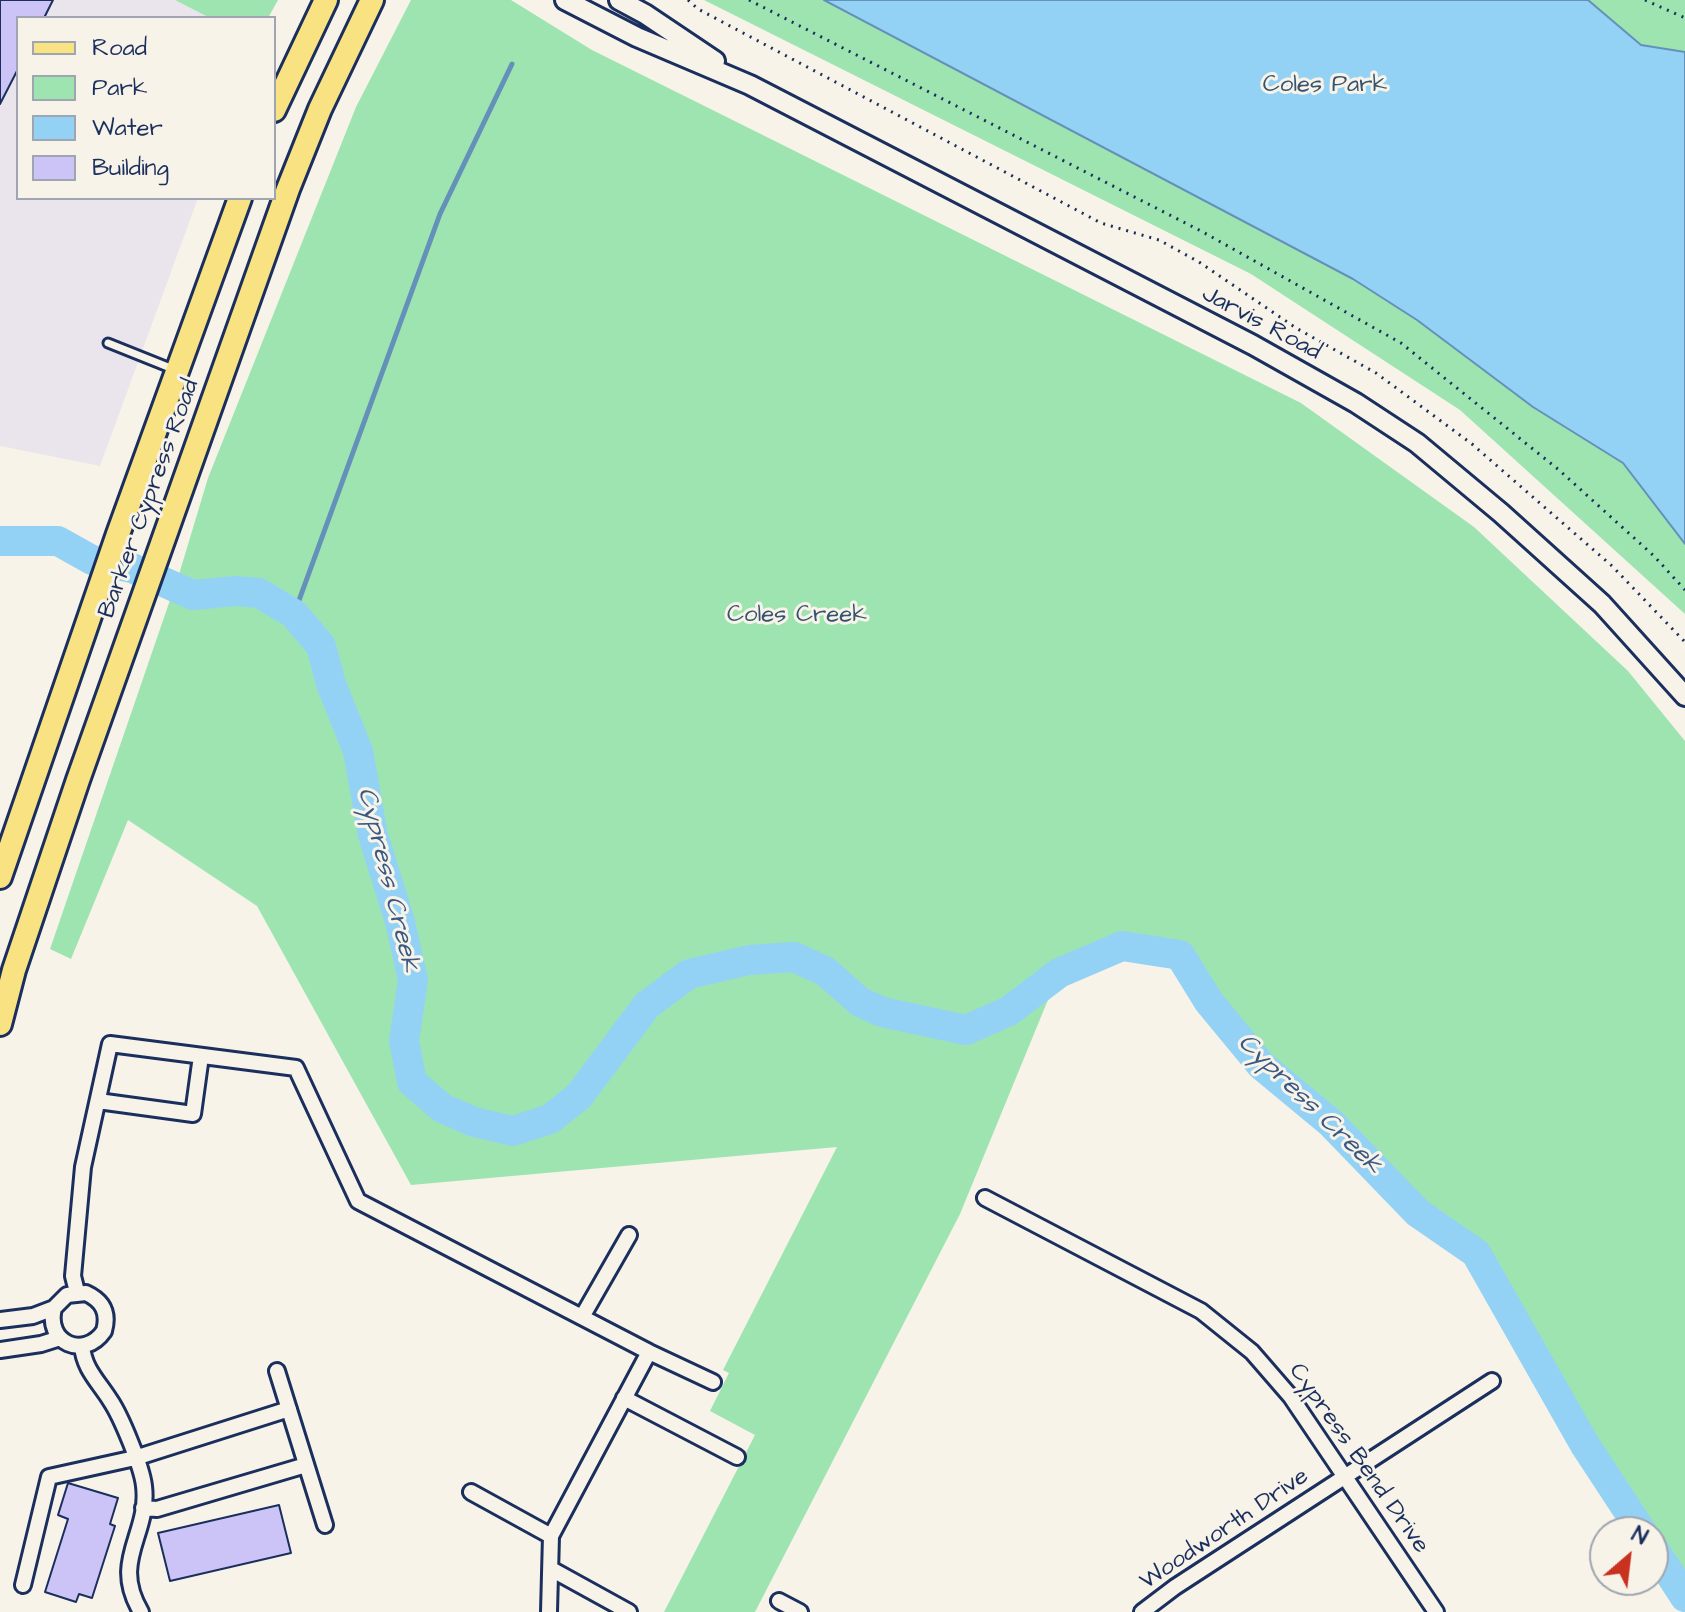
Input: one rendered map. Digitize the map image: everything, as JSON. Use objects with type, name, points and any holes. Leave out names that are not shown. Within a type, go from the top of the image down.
[{"type":"main road","points":[[276,106],[326,0]]},
{"type":"main road","name":"Barker Cypress Road","points":[[0,1024],[7,968],[160,549],[281,187],[372,0]]},
{"type":"main road","name":"Barker Cypress Road","points":[[0,877],[118,534],[239,200]]},
{"type":"street","name":"Jarvis Road","points":[[565,0],[637,37],[750,85],[1253,345],[1368,411],[1417,443],[1501,513],[1602,604],[1685,696]]},
{"type":"street","name":"Jarvis Road","points":[[619,0],[645,14],[750,85]]},
{"type":"street","points":[[77,1292],[73,1276],[83,1167],[110,1044],[296,1068],[358,1201],[713,1382]]},
{"type":"street","points":[[98,1101],[193,1114],[201,1056]]},
{"type":"street","name":"Cypress Bend Drive","points":[[985,1198],[1201,1311],[1252,1352],[1291,1397],[1436,1612]]},
{"type":"street","points":[[582,1317],[629,1235]]},
{"type":"street","points":[[0,1320],[33,1316],[54,1308],[67,1295],[77,1292],[95,1297],[106,1312],[106,1322],[99,1338],[82,1346],[66,1343],[53,1324],[54,1308]]},
{"type":"street","points":[[0,1350],[60,1338]]},
{"type":"street","points":[[82,1346],[83,1362],[112,1402],[144,1486],[143,1508],[127,1572],[141,1612]]},
{"type":"street","points":[[549,1612],[551,1536],[649,1352]]},
{"type":"street","points":[[277,1371],[325,1525]]},
{"type":"street","name":"Woodworth Drive","points":[[1142,1612],[1175,1587],[1492,1381]]},
{"type":"street","points":[[624,1398],[737,1457]]},
{"type":"street","points":[[23,1585],[49,1477],[135,1458],[289,1409]]},
{"type":"street","points":[[143,1508],[157,1509],[306,1465]]},
{"type":"street","points":[[471,1492],[551,1536]]},
{"type":"street","points":[[551,1569],[629,1612]]},
{"type":"street","points":[[779,1601],[800,1612]]},
{"type":"lane","points":[[108,343],[177,370]]},
{"type":"path","points":[[688,0],[698,9],[866,100],[1101,223],[1159,240],[1199,262],[1296,328],[1376,373],[1472,444],[1612,566],[1685,642]]},
{"type":"path","points":[[749,0],[1201,231],[1401,343],[1559,470],[1654,556],[1685,590]]},
{"type":"path","points":[[1645,0],[1685,18]]},
{"type":"shaded area","points":[[0,0],[175,0],[206,16],[16,16],[16,200],[197,200],[100,466],[0,446]]},
{"type":"green space","points":[[175,0],[278,0],[269,16],[206,16]]},
{"type":"green space","name":"Coles Creek","points":[[411,0],[511,0],[592,50],[1301,403],[1474,527],[1628,671],[1685,741],[1685,1597],[1669,1572],[1669,1516],[1632,1516],[1586,1445],[1476,1254],[1418,1213],[1331,1123],[1261,1065],[1209,1002],[1179,955],[1122,946],[1059,973],[960,1214],[755,1612],[664,1612],[755,1435],[710,1411],[729,1373],[723,1370],[837,1147],[411,1185],[257,906],[128,820],[71,959],[50,949],[180,571],[208,478],[356,107]]},
{"type":"green space","name":"Coles Park","points":[[704,0],[1685,0],[1685,614],[1460,410],[1251,274]]},
{"type":"water","points":[[824,0],[1588,0],[1641,45],[1685,52],[1685,544],[1623,463],[1533,407],[1417,320],[1353,279]]},
{"type":"building","points":[[0,0],[53,0],[45,16],[16,16],[16,73],[0,104]]},
{"type":"building","points":[[68,1483],[118,1498],[110,1524],[115,1526],[92,1598],[79,1594],[76,1602],[45,1592],[68,1519],[58,1515]]},
{"type":"building","points":[[279,1505],[291,1553],[170,1581],[158,1533]]},
{"type":"waterway","points":[[294,614],[440,214],[512,64]]},
{"type":"waterway","name":"Cypress Creek","points":[[0,541],[58,541],[92,560],[132,568],[193,595],[236,591],[259,593],[294,614],[321,646],[331,684],[358,751],[373,835],[400,922],[413,980],[404,1041],[412,1082],[442,1108],[474,1122],[513,1131],[550,1119],[579,1096],[647,1005],[689,974],[749,960],[794,957],[825,971],[860,1002],[882,1012],[966,1030],[1009,1011],[1059,973],[1122,946],[1180,955],[1209,1002],[1261,1065],[1331,1123],[1418,1213],[1476,1253],[1585,1445],[1632,1516]]},
{"type":"waterway","name":"Cypress Creek","points":[[1669,1572],[1685,1597]]}]
